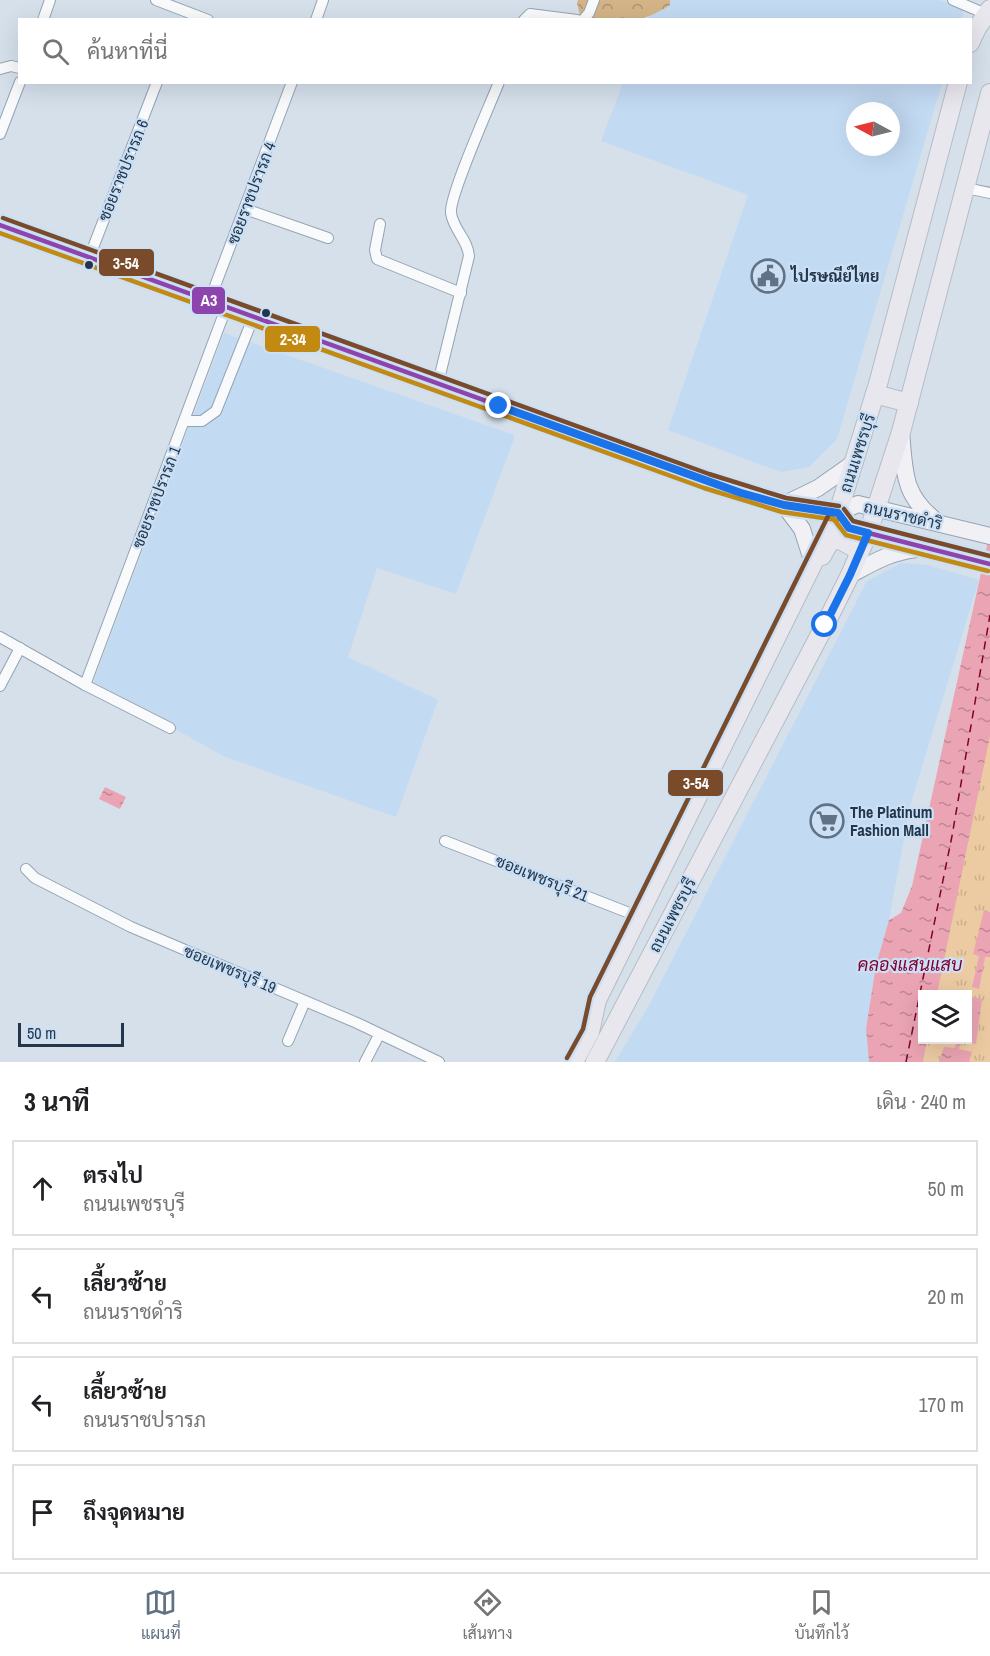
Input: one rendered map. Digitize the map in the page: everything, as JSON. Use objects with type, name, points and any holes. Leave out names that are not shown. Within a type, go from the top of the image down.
[{"type":"main road","points":[[972,39],[988,11]]},
{"type":"main road","name":"ถนนเพชรบุรี","points":[[574,1062],[590,1032],[597,1000],[838,513],[875,394],[957,84]]},
{"type":"main road","name":"ถนนเพชรบุรี","points":[[595,1062],[861,551],[878,508],[901,432],[990,93]]},
{"type":"main road","points":[[0,225],[684,474],[784,505],[838,513]]},
{"type":"main road","points":[[875,394],[909,403]]},
{"type":"main road","points":[[901,432],[911,494],[921,509],[939,523]]},
{"type":"main road","points":[[784,505],[818,488],[855,462]]},
{"type":"main road","name":"ถนนราชดำริ","points":[[984,535],[858,504],[838,513],[849,528],[990,564]]},
{"type":"main road","points":[[784,505],[802,529],[813,563]]},
{"type":"main road","points":[[779,631],[785,629],[828,545],[833,540],[840,540],[861,551]]},
{"type":"main road","points":[[850,575],[879,558],[898,551],[930,548]]},
{"type":"street","points":[[44,18],[51,0]]},
{"type":"street","points":[[156,0],[183,15],[198,18]]},
{"type":"street","points":[[317,18],[323,0]]},
{"type":"street","points":[[585,18],[594,0]]},
{"type":"street","points":[[953,0],[988,11]]},
{"type":"street","points":[[526,18],[530,14],[537,13],[566,18]]},
{"type":"street","points":[[0,69],[11,66],[18,68]]},
{"type":"street","points":[[0,134],[19,84]]},
{"type":"street","name":"ซอยราชปรารภ 6","points":[[89,258],[157,84]]},
{"type":"street","name":"ซอยราชปรารภ 4","points":[[209,302],[291,84]]},
{"type":"street","points":[[438,383],[469,256],[469,248],[453,222],[451,211],[468,159],[498,84]]},
{"type":"street","points":[[966,188],[990,193]]},
{"type":"street","points":[[245,209],[328,238]]},
{"type":"street","points":[[380,224],[375,250],[377,259],[461,293]]},
{"type":"street","name":"ซอยราชปรารภ 1","points":[[85,685],[226,308]]},
{"type":"street","points":[[184,421],[202,421],[216,411],[253,318]]},
{"type":"street","points":[[0,637],[85,685],[170,728]]},
{"type":"street","points":[[0,686],[20,648]]},
{"type":"street","name":"ซอยเพชรบุรี 21","points":[[445,841],[638,916]]},
{"type":"street","name":"ซอยเพชรบุรี 19","points":[[26,869],[35,878],[130,927],[305,1001],[438,1062]]},
{"type":"street","points":[[288,1041],[305,1001]]},
{"type":"street","points":[[366,1062],[379,1035]]},
{"type":"shaded area","points":[[655,0],[940,0],[964,10],[962,18],[648,18]]},
{"type":"shaded area","points":[[623,84],[942,84],[837,439],[809,467],[781,472],[668,430],[748,195],[601,141]]},
{"type":"shaded area","points":[[224,333],[514,435],[456,594],[377,568],[348,657],[438,700],[396,817],[223,756],[93,683]]},
{"type":"shaded area","name":"The Platinum Fashion Mall","points":[[901,563],[928,565],[979,580],[910,806],[889,920],[876,965],[866,1029],[869,1062],[615,1062],[648,1007],[867,581]]},
{"type":"green space","points":[[578,0],[670,0],[670,5],[642,18],[581,18]]},
{"type":"green space","points":[[990,731],[990,1062],[923,1062],[926,1044],[972,1044],[972,990],[937,990]]},
{"type":"water","name":"คลองแสนแสบ","points":[[990,532],[990,736],[938,990],[918,990],[918,1044],[926,1044],[923,1062],[869,1062],[866,1029],[876,965],[889,920],[901,913],[912,886]]},
{"type":"water","points":[[105,787],[126,797],[120,809],[99,799]]},
{"type":"water","points":[[984,910],[990,912],[990,957],[985,957],[979,989],[972,987],[979,956],[973,954]]},
{"type":"water","points":[[972,997],[982,999],[976,1044],[972,1043]]},
{"type":"water","points":[[956,1044],[960,1044],[959,1049],[972,1052],[969,1062],[939,1062],[944,1047],[955,1048]]},
{"type":"ferry route","points":[[906,1062],[952,836],[990,615]]},
{"type":"transit line","name":"3-54","points":[[3,218],[709,474],[786,498],[839,506]]},
{"type":"transit line","name":"A3","points":[[0,225],[707,481],[784,505],[838,513]]},
{"type":"transit line","name":"2-34","points":[[0,233],[704,488],[782,512],[837,520]]},
{"type":"transit line","name":"3-54","points":[[844,509],[853,521],[990,556]]},
{"type":"transit line","name":"3-54","points":[[567,1058],[583,1029],[590,997],[831,510]]},
{"type":"transit line","name":"A3","points":[[838,513],[849,528],[990,564]]},
{"type":"transit line","name":"2-34","points":[[832,517],[846,535],[988,571]]},
{"type":"place","name":"ไปรษณีย์ไทย","points":[[768,276]]},
{"type":"place","name":"The Platinum Fashion Mall","points":[[827,821]]},
{"type":"route","points":[[499,406],[741,493],[784,505],[838,513],[849,528],[868,533],[825,625]]}]
